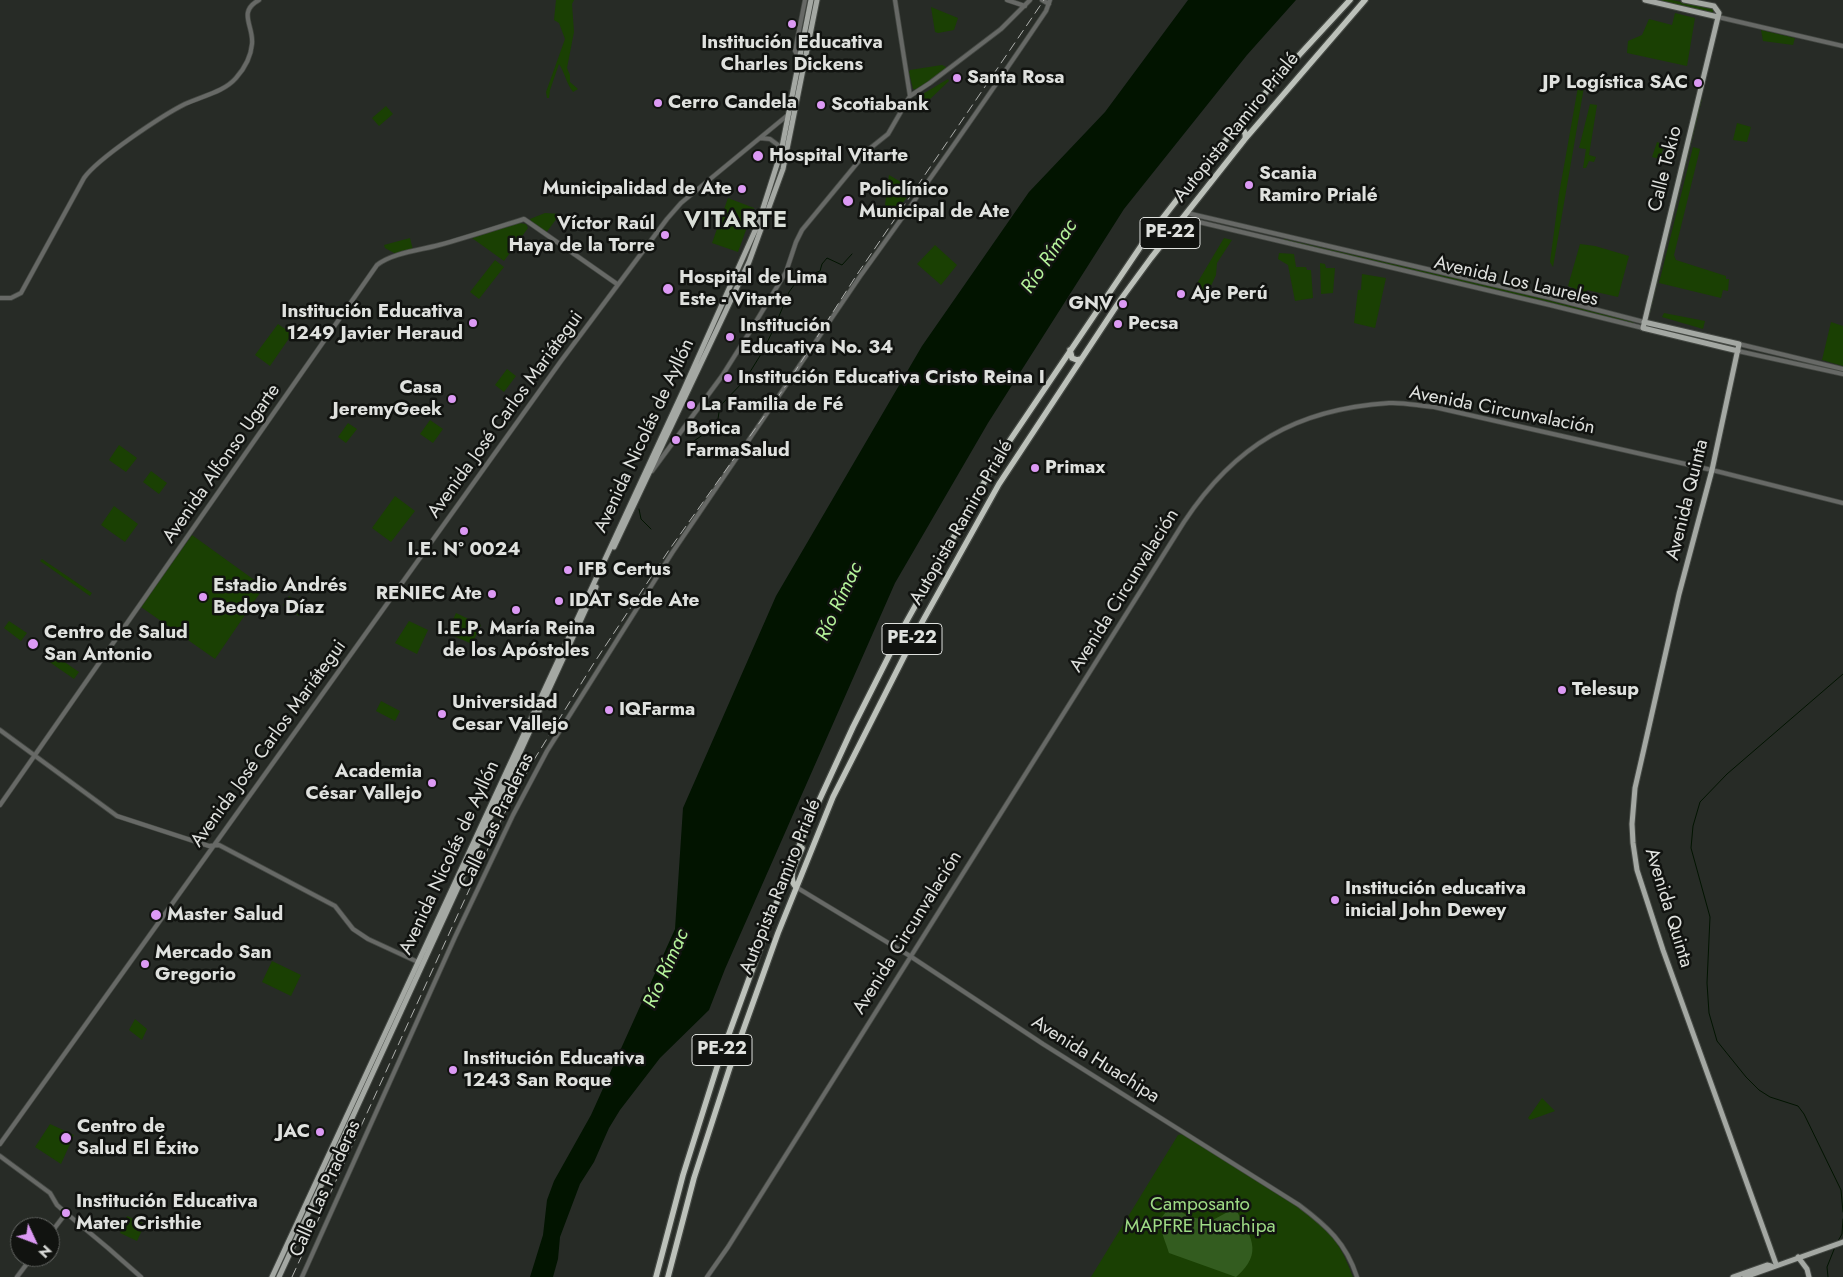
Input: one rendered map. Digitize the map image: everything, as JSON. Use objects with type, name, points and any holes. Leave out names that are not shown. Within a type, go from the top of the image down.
[{"type":"highway","name":"Autopista Ramiro Prialé","points":[[656,1277],[683,1175],[718,1064],[782,888],[806,829],[853,727],[904,626],[996,461],[1141,246],[1197,174],[1278,78],[1350,0]]},
{"type":"highway","name":"Autopista Ramiro Prialé","points":[[668,1277],[694,1178],[730,1067],[796,887],[833,797],[916,632],[999,484],[1121,299],[1245,139],[1365,0]]},
{"type":"highway","points":[[1234,130],[1238,128],[1243,130],[1246,133],[1245,139]]},
{"type":"highway","points":[[1070,350],[1072,358],[1076,360],[1081,359]]},
{"type":"highway","points":[[796,887],[792,883],[791,877],[803,845],[806,829]]},
{"type":"main road","name":"Avenida Nicolás de Ayllón","points":[[279,1277],[294,1238],[744,257],[768,197],[782,148],[811,0]]},
{"type":"main road","name":"Avenida Nicolás de Ayllón","points":[[443,913],[748,262],[763,226],[783,169],[817,0]]},
{"type":"main road","points":[[1645,0],[1718,17],[1719,13],[1714,6],[1684,0]]},
{"type":"main road","name":"Calle Tokio","points":[[1643,325],[1718,17]]},
{"type":"main road","name":"Avenida Los Laureles","points":[[1643,325],[1739,344]]},
{"type":"main road","name":"Avenida Los Laureles","points":[[1643,325],[1738,350]]},
{"type":"main road","name":"Avenida Quinta","points":[[1739,344],[1712,470],[1679,594],[1635,788],[1632,824],[1638,870],[1774,1265]]},
{"type":"main road","name":"Avenida Nicolás de Ayllón","points":[[272,1277],[294,1238]]},
{"type":"main road","points":[[1745,1277],[1774,1265],[1843,1242]]},
{"type":"main road","points":[[1809,1253],[1807,1269],[1809,1277]]},
{"type":"main road","points":[[1798,1257],[1807,1269]]},
{"type":"main road","points":[[1733,1277],[1774,1265]]},
{"type":"street","points":[[0,298],[12,298],[21,293],[87,174],[96,165],[136,136],[186,104],[212,93],[238,77],[248,59],[252,42],[247,17],[248,8],[259,0]]},
{"type":"street","points":[[800,60],[795,51],[804,0]]},
{"type":"street","points":[[895,0],[910,96]]},
{"type":"street","points":[[1007,0],[1025,6]]},
{"type":"street","points":[[644,481],[722,376],[750,333],[786,272],[802,230],[868,150],[888,134],[910,96],[1001,29],[1030,0]]},
{"type":"street","points":[[1042,0],[1050,2]]},
{"type":"street","name":"Calle Las Praderas","points":[[302,1277],[455,937],[512,816],[547,751],[672,553],[861,275],[891,236],[1005,72],[1050,2]]},
{"type":"street","points":[[1718,17],[1843,46]]},
{"type":"street","name":"Avenida José Carlos Mariátegui","points":[[0,1144],[617,284],[666,219],[681,203],[789,114]]},
{"type":"street","points":[[760,138],[770,139],[782,148]]},
{"type":"street","name":"Avenida Los Laureles","points":[[1186,213],[1551,298],[1643,325]]},
{"type":"street","name":"Avenida Los Laureles","points":[[1182,218],[1643,325]]},
{"type":"street","name":"Avenida Alfonso Ugarte","points":[[0,806],[377,265],[394,256],[459,240],[524,219],[617,284]]},
{"type":"street","name":"Avenida Los Laureles","points":[[1739,344],[1843,368]]},
{"type":"street","name":"Avenida Los Laureles","points":[[1738,350],[1843,374]]},
{"type":"street","name":"Avenida Circunvalación","points":[[707,1277],[732,1241],[1190,514],[1204,494],[1228,468],[1251,448],[1277,432],[1310,417],[1349,408],[1391,403],[1417,405],[1434,407],[1712,470],[1843,503]]},
{"type":"street","points":[[0,730],[117,816],[209,846],[219,845],[239,854],[335,906],[352,929],[368,939],[420,963]]},
{"type":"street","name":"Avenida Huachipa","points":[[796,887],[910,956],[1043,1044],[1318,1218],[1335,1235],[1347,1252],[1357,1277]]},
{"type":"street","points":[[0,1156],[50,1193],[57,1205],[141,1277]]},
{"type":"street","points":[[60,1221],[66,1213]]},
{"type":"green space","points":[[556,0],[574,0],[572,4],[574,32],[567,68],[570,82],[578,89],[573,92],[559,64],[549,98],[547,98],[546,92],[565,39],[559,23],[554,20]]},
{"type":"green space","points":[[1657,0],[1672,0],[1713,9],[1713,13]]},
{"type":"green space","points":[[931,7],[958,18],[954,30],[935,32]]},
{"type":"green space","points":[[1675,13],[1695,18],[1687,66],[1627,53],[1628,41],[1642,35],[1649,19],[1672,25]]},
{"type":"green space","points":[[1761,30],[1795,38],[1793,45],[1763,41]]},
{"type":"green space","points":[[942,65],[946,67],[945,71],[917,90],[913,89],[910,70]]},
{"type":"green space","points":[[948,79],[949,81],[928,101],[921,97],[921,95]]},
{"type":"green space","points":[[1578,87],[1584,87],[1553,267],[1550,262],[1559,194]]},
{"type":"green space","points":[[1700,99],[1702,99],[1649,317],[1647,317]]},
{"type":"green space","points":[[1590,104],[1597,105],[1589,155],[1596,157],[1594,162],[1589,161],[1586,168],[1583,168],[1586,149],[1579,148]]},
{"type":"green space","points":[[386,106],[393,114],[379,126],[372,118]]},
{"type":"green space","points":[[1737,123],[1751,127],[1747,142],[1733,140]]},
{"type":"green space","points":[[1657,142],[1675,149],[1674,152],[1663,149],[1660,159],[1652,157]]},
{"type":"green space","points":[[1693,147],[1700,149],[1674,255],[1676,260],[1726,276],[1726,279],[1729,279],[1728,291],[1723,290],[1721,298],[1659,283]]},
{"type":"green space","points":[[889,175],[913,189],[896,212],[885,205]]},
{"type":"green space","points":[[728,198],[754,208],[738,252],[712,243]]},
{"type":"green space","points":[[545,213],[560,214],[546,233],[530,219]]},
{"type":"green space","points":[[519,223],[526,224],[528,228],[504,261],[472,238]]},
{"type":"green space","points":[[410,238],[413,250],[396,254],[385,248],[384,245]]},
{"type":"green space","points":[[1224,238],[1232,240],[1217,263],[1216,275],[1206,297],[1197,291],[1199,288],[1196,285]]},
{"type":"green space","points":[[1284,239],[1520,293],[1634,322],[1413,273]]},
{"type":"green space","points":[[1580,244],[1595,246],[1629,256],[1618,297],[1587,290],[1583,302],[1568,298],[1570,295],[1576,296],[1578,290],[1568,286]]},
{"type":"green space","points":[[935,245],[957,265],[941,285],[917,264]]},
{"type":"green space","points":[[1279,253],[1294,254],[1296,267],[1306,267],[1307,270],[1311,270],[1313,298],[1295,301],[1288,265],[1278,259]]},
{"type":"green space","points":[[495,260],[504,267],[479,299],[470,292]]},
{"type":"green space","points":[[1320,263],[1325,264],[1326,268],[1335,268],[1333,293],[1321,294]]},
{"type":"green space","points":[[1362,274],[1386,278],[1375,328],[1354,323],[1358,290],[1361,290]]},
{"type":"green space","points":[[1664,313],[1705,321],[1703,329],[1662,317]]},
{"type":"green space","points":[[1831,322],[1843,326],[1843,366],[1822,360]]},
{"type":"green space","points":[[278,324],[292,334],[270,366],[255,355]]},
{"type":"green space","points":[[507,369],[516,376],[504,392],[495,385]]},
{"type":"green space","points":[[430,420],[443,429],[433,443],[420,434]]},
{"type":"green space","points":[[348,423],[357,429],[346,443],[338,437]]},
{"type":"green space","points":[[119,445],[137,458],[126,472],[109,460]]},
{"type":"green space","points":[[151,471],[167,483],[159,494],[143,482]]},
{"type":"green space","points":[[395,496],[415,511],[391,542],[372,528]]},
{"type":"green space","points":[[114,506],[138,524],[125,542],[101,525]]},
{"type":"green space","name":"Estadio Andrés Bedoya Díaz","points":[[192,535],[264,587],[215,659],[141,607]]},
{"type":"green space","points":[[42,559],[92,593],[90,596],[40,561]]},
{"type":"green space","points":[[289,596],[305,607],[299,616],[283,605]]},
{"type":"green space","points":[[456,613],[481,625],[472,644],[447,633]]},
{"type":"green space","points":[[9,621],[27,633],[21,641],[4,628]]},
{"type":"green space","points":[[409,621],[428,630],[417,654],[395,643]]},
{"type":"green space","points":[[53,654],[79,672],[74,679],[48,661]]},
{"type":"green space","points":[[381,701],[400,711],[395,721],[376,711]]},
{"type":"green space","points":[[272,961],[301,975],[291,996],[262,982]]},
{"type":"green space","points":[[135,1019],[147,1029],[142,1040],[129,1030]]},
{"type":"green space","points":[[1542,1098],[1555,1111],[1530,1120],[1528,1118]]},
{"type":"green space","points":[[50,1124],[74,1135],[61,1164],[35,1147]]},
{"type":"green space","name":"Camposanto MAPFRE Huachipa","points":[[1184,1134],[1315,1218],[1338,1245],[1353,1277],[1091,1277],[1178,1135]]},
{"type":"green space","points":[[1171,1206],[1190,1217],[1211,1221],[1235,1208],[1246,1227],[1252,1244],[1250,1260],[1245,1268],[1236,1277],[1169,1253],[1160,1223]]},
{"type":"green space","points":[[127,1216],[145,1224],[137,1241],[120,1233]]},
{"type":"water","name":"Río Rímac","points":[[1188,0],[1296,0],[1247,55],[1124,209],[988,423],[895,583],[725,969],[709,1010],[660,1058],[620,1110],[609,1128],[594,1162],[580,1184],[560,1237],[558,1259],[553,1277],[530,1277],[543,1235],[547,1200],[554,1181],[591,1115],[675,929],[683,808],[776,596],[922,346],[1029,192],[1105,112]]},
{"type":"waterway","points":[[801,278],[820,271],[822,264],[827,258],[842,265],[852,254]]},
{"type":"waterway","points":[[777,321],[789,292],[797,281]]},
{"type":"waterway","points":[[694,441],[717,425],[720,406],[745,380],[763,351],[776,324]]},
{"type":"waterway","points":[[639,509],[641,519],[651,529]]},
{"type":"waterway","points":[[1843,674],[1727,774],[1700,802],[1693,826],[1691,848],[1710,917],[1707,983],[1709,1013],[1717,1041],[1759,1090],[1770,1097],[1798,1106],[1804,1114],[1841,1190],[1843,1212]]},
{"type":"waterway","points":[[1838,1241],[1842,1234],[1843,1219]]},
{"type":"waterway","points":[[1828,1277],[1827,1267],[1835,1247]]},
{"type":"railway","points":[[292,1277],[502,818],[532,763],[592,666],[669,550],[787,384],[856,276],[1044,0]]},
{"type":"place","name":"Institución Educativa Charles Dickens","points":[[792,24]]},
{"type":"place","name":"Santa Rosa","points":[[957,78]]},
{"type":"place","name":"JP Logística SAC","points":[[1698,83]]},
{"type":"place","name":"Cerro Candela","points":[[658,103]]},
{"type":"place","name":"Scotiabank","points":[[821,105]]},
{"type":"place","name":"Hospital Vitarte","points":[[758,156]]},
{"type":"place","name":"Scania Ramiro Prialé","points":[[1249,185]]},
{"type":"place","name":"Municipalidad de Ate","points":[[742,189]]},
{"type":"place","name":"Policlínico Municipal de Ate","points":[[848,201]]},
{"type":"place","name":"Víctor Raúl Haya de la Torre","points":[[665,235]]},
{"type":"place","name":"Hospital de Lima Este - Vitarte","points":[[668,289]]},
{"type":"place","name":"Aje Perú","points":[[1181,294]]},
{"type":"place","name":"GNV","points":[[1123,304]]},
{"type":"place","name":"Institución Educativa 1249 Javier Heraud","points":[[473,323]]},
{"type":"place","name":"Pecsa","points":[[1118,324]]},
{"type":"place","name":"Institución Educativa No. 34","points":[[730,337]]},
{"type":"place","name":"Institución Educativa Cristo Reina I","points":[[728,378]]},
{"type":"place","name":"Casa JeremyGeek","points":[[452,399]]},
{"type":"place","name":"La Familia de Fé","points":[[691,405]]},
{"type":"place","name":"Botica FarmaSalud","points":[[676,440]]},
{"type":"place","name":"Primax","points":[[1035,468]]},
{"type":"place","name":"I.E. N° 0024","points":[[464,531]]},
{"type":"place","name":"IFB Certus","points":[[568,570]]},
{"type":"place","name":"RENIEC Ate","points":[[492,594]]},
{"type":"place","name":"Estadio Andrés Bedoya Díaz","points":[[203,597]]},
{"type":"place","name":"IDAT Sede Ate","points":[[559,601]]},
{"type":"place","name":"I.E.P. María Reina de los Apóstoles","points":[[516,610]]},
{"type":"place","name":"Centro de Salud San Antonio","points":[[33,644]]},
{"type":"place","name":"Telesup","points":[[1562,690]]},
{"type":"place","name":"IQFarma","points":[[609,710]]},
{"type":"place","name":"Universidad Cesar Vallejo","points":[[442,714]]},
{"type":"place","name":"Academia César Vallejo","points":[[432,783]]},
{"type":"place","name":"Institución educativa inicial John Dewey","points":[[1335,900]]},
{"type":"place","name":"Master Salud","points":[[156,915]]},
{"type":"place","name":"Mercado San Gregorio","points":[[145,964]]},
{"type":"place","name":"Institución Educativa 1243 San Roque","points":[[453,1070]]},
{"type":"place","name":"JAC","points":[[320,1132]]},
{"type":"place","name":"Centro de Salud El Éxito","points":[[66,1138]]},
{"type":"place","name":"Institución Educativa Mater Cristhie","points":[[66,1213]]},
{"type":"district","name":"VITARTE","points":[[736,221]]}]
